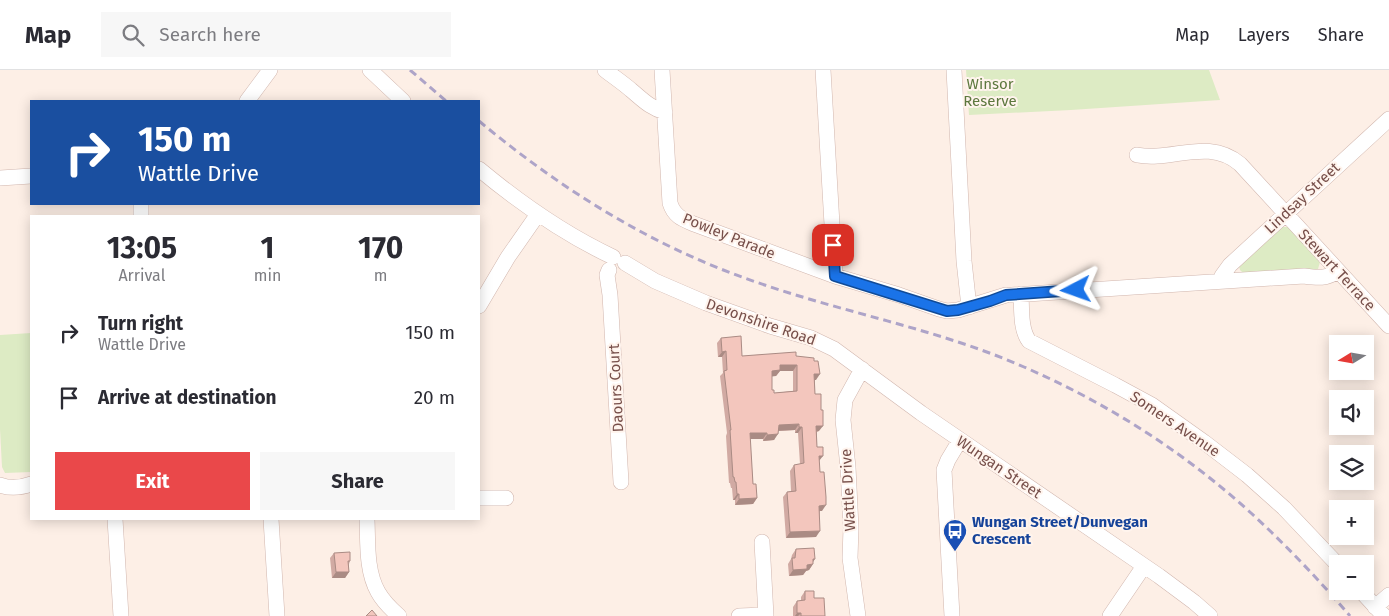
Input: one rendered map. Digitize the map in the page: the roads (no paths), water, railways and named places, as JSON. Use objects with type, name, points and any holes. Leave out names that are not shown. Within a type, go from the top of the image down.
[{"type":"street","points":[[248,100],[270,70]]},
{"type":"street","points":[[370,70],[402,100]]},
{"type":"street","points":[[605,70],[646,104],[665,112]]},
{"type":"street","name":"Powley Parade","points":[[662,70],[669,195],[674,213],[694,224],[835,276]]},
{"type":"street","points":[[823,70],[835,276],[947,311],[958,310],[969,302],[1014,294],[1304,276],[1335,267]]},
{"type":"street","points":[[954,70],[964,261],[969,302]]},
{"type":"street","points":[[632,91],[646,95],[664,96]]},
{"type":"street","name":"Lindsay Street","points":[[1221,281],[1222,276],[1230,265],[1389,118]]},
{"type":"street","name":"Stewart Terrace","points":[[1137,155],[1148,157],[1193,151],[1211,151],[1233,158],[1389,326]]},
{"type":"street","name":"Devonshire Road","points":[[480,170],[615,267],[655,281],[715,307],[811,338],[834,349],[862,369]]},
{"type":"street","points":[[0,178],[30,176]]},
{"type":"street","points":[[480,304],[535,211]]},
{"type":"street","name":"Daours Court","points":[[615,267],[610,295],[621,482]]},
{"type":"street","name":"Somers Avenue","points":[[1014,294],[1025,333],[1029,340],[1152,405],[1204,442],[1277,501],[1329,555]]},
{"type":"street","name":"Wungan Street","points":[[862,369],[921,413],[1176,588],[1210,616]]},
{"type":"street","name":"Wattle Drive","points":[[858,616],[850,558],[852,528],[843,420],[845,400],[862,369]]},
{"type":"street","points":[[952,616],[944,470],[960,440]]},
{"type":"street","points":[[0,478],[30,484]]},
{"type":"street","points":[[0,485],[13,488],[30,484]]},
{"type":"street","points":[[480,498],[506,498]]},
{"type":"street","points":[[115,520],[121,616]]},
{"type":"street","points":[[271,520],[277,616]]},
{"type":"street","points":[[367,520],[369,560],[373,581],[382,598],[399,616]]},
{"type":"street","points":[[739,616],[766,615],[762,542]]},
{"type":"street","points":[[1110,616],[1144,566]]},
{"type":"street","points":[[1370,600],[1380,611],[1389,595]]},
{"type":"railway","points":[[410,70],[445,100]]},
{"type":"railway","points":[[480,122],[576,193],[645,234],[681,252],[718,268],[789,293],[925,332],[991,354],[1055,381],[1115,413],[1172,449],[1251,513],[1290,550],[1350,616]]},
{"type":"place","name":"Wungan Street/Dunvegan Crescent","points":[[955,552]]},
{"type":"park label","name":"Winsor Reserve","points":[[990,92]]}]
